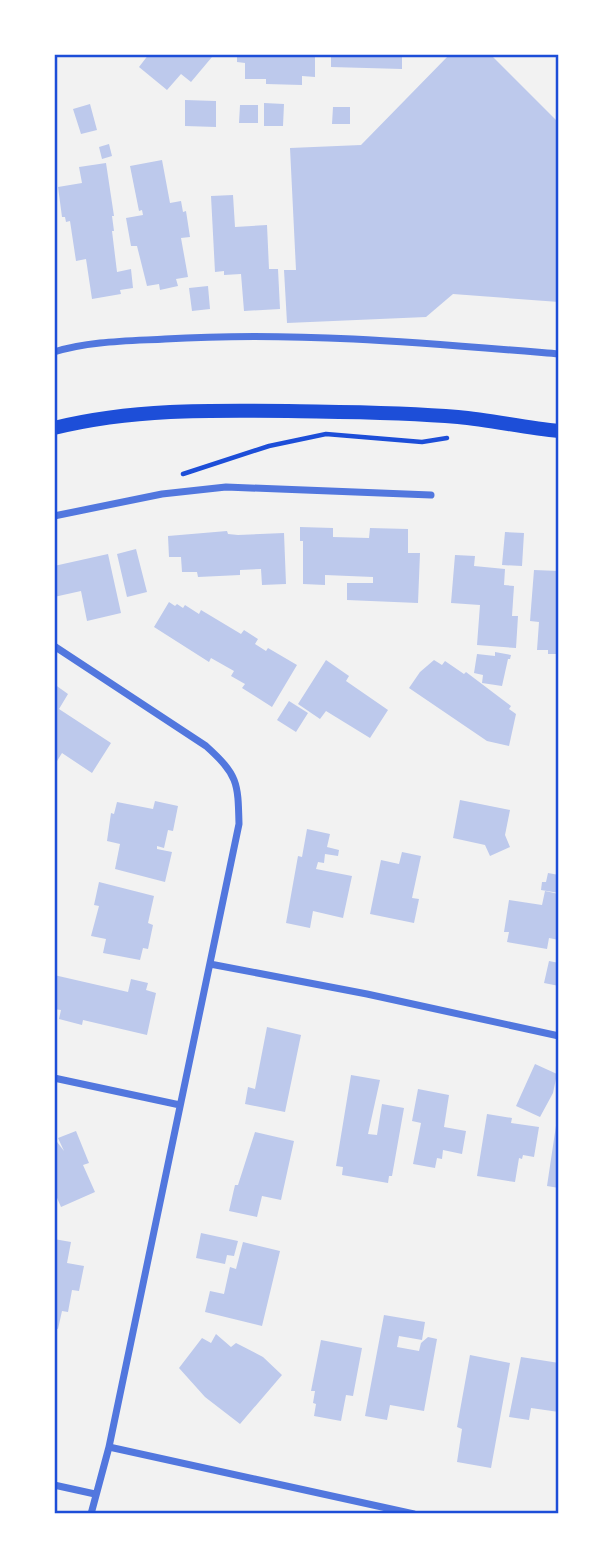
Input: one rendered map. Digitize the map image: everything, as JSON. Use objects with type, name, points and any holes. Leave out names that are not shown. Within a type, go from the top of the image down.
[{"type":"main road","points":[[54,428],[105,417],[173,410],[255,410],[389,412],[462,418],[559,431]]},
{"type":"street","points":[[54,352],[98,344],[217,335],[391,341],[559,354]]},
{"type":"street","points":[[54,516],[162,494],[226,487],[431,495]]},
{"type":"street","points":[[54,646],[206,746],[227,765],[238,786],[239,824],[109,1447],[92,1514]]},
{"type":"street","points":[[210,964],[367,994],[559,1036]]},
{"type":"street","points":[[54,1078],[180,1105]]},
{"type":"street","points":[[109,1447],[414,1514]]},
{"type":"street","points":[[54,1485],[95,1494]]},
{"type":"path","points":[[171,478],[269,446],[326,434],[422,442],[448,438]]},
{"type":"building","points":[[149,54],[209,54],[212,57],[191,82],[181,74],[167,90],[139,67]]},
{"type":"building","points":[[237,54],[315,54],[315,77],[302,76],[302,85],[266,84],[266,79],[245,79],[245,63],[237,62]]},
{"type":"building","points":[[331,54],[402,54],[402,69],[331,67]]},
{"type":"building","points":[[450,54],[490,54],[559,123],[559,302],[453,294],[426,317],[287,323],[284,270],[296,270],[290,148],[361,145]]},
{"type":"building","points":[[185,100],[216,101],[216,127],[185,126]]},
{"type":"building","points":[[264,103],[284,104],[283,126],[264,126]]},
{"type":"building","points":[[90,104],[97,130],[81,134],[73,109]]},
{"type":"building","points":[[240,105],[258,105],[258,123],[239,123]]},
{"type":"building","points":[[333,107],[350,107],[350,124],[332,124]]},
{"type":"building","points":[[109,144],[112,156],[102,159],[99,147]]},
{"type":"building","points":[[162,160],[170,203],[181,201],[183,212],[186,211],[190,237],[181,238],[188,277],[176,279],[178,286],[160,290],[159,284],[147,286],[137,246],[131,246],[126,218],[143,215],[142,210],[139,211],[130,166]]},
{"type":"building","points":[[106,163],[114,216],[112,231],[117,272],[131,269],[133,288],[120,290],[121,294],[92,299],[86,259],[76,261],[70,221],[66,222],[65,217],[62,217],[58,187],[82,183],[79,167]]},
{"type":"building","points":[[233,195],[235,227],[267,225],[269,269],[278,269],[280,309],[244,311],[241,274],[224,275],[224,271],[215,272],[211,196]]},
{"type":"building","points":[[208,286],[210,309],[192,311],[189,288]]},
{"type":"building","points":[[300,527],[333,528],[333,537],[369,538],[370,528],[408,529],[408,553],[420,553],[418,603],[347,600],[347,583],[373,583],[373,577],[325,575],[325,585],[303,584],[303,541],[300,541]]},
{"type":"building","points":[[227,531],[228,534],[238,535],[284,533],[286,584],[262,585],[261,569],[240,570],[240,575],[198,577],[197,572],[182,572],[181,557],[169,557],[168,536]]},
{"type":"building","points":[[505,532],[524,533],[522,566],[502,565]]},
{"type":"building","points":[[136,549],[147,592],[127,597],[117,554]]},
{"type":"building","points":[[108,554],[121,613],[87,621],[81,591],[54,597],[54,566]]},
{"type":"building","points":[[455,555],[475,556],[474,566],[505,569],[504,585],[514,586],[512,616],[518,616],[516,648],[477,645],[480,605],[451,603]]},
{"type":"building","points":[[534,570],[559,571],[559,654],[537,650],[539,622],[530,621]]},
{"type":"building","points":[[169,602],[183,608],[185,605],[199,614],[201,610],[241,634],[244,630],[258,639],[255,644],[266,651],[268,648],[297,665],[272,707],[242,688],[245,684],[231,676],[234,671],[211,658],[209,662],[154,627]]},
{"type":"building","points":[[495,652],[511,655],[502,686],[482,683],[483,675],[474,673],[477,654],[495,656]]},
{"type":"building","points":[[326,660],[349,676],[346,681],[388,710],[370,738],[326,711],[320,719],[298,704]]},
{"type":"building","points":[[434,660],[442,665],[445,661],[464,674],[466,672],[511,706],[509,709],[516,714],[509,746],[487,741],[409,688],[420,672]]},
{"type":"building","points":[[54,684],[68,694],[59,709],[111,743],[92,773],[62,753],[54,766]]},
{"type":"building","points":[[289,701],[308,713],[296,732],[277,720]]},
{"type":"building","points":[[460,800],[510,810],[505,835],[510,847],[490,856],[485,845],[453,838]]},
{"type":"building","points":[[155,801],[178,806],[173,831],[168,830],[164,848],[157,846],[157,849],[172,852],[165,882],[115,869],[120,844],[107,841],[111,813],[114,814],[117,802],[153,809]]},
{"type":"building","points":[[307,829],[330,834],[327,847],[339,850],[338,856],[325,854],[324,863],[318,862],[316,869],[352,876],[343,918],[313,911],[310,928],[286,923],[298,856],[302,857]]},
{"type":"building","points":[[402,852],[421,856],[412,898],[419,899],[414,923],[370,914],[381,860],[399,864]]},
{"type":"building","points":[[548,873],[559,875],[559,893],[541,890],[542,882],[546,882]]},
{"type":"building","points":[[99,882],[154,896],[148,923],[153,925],[148,949],[143,948],[140,960],[103,953],[106,939],[91,936],[99,906],[94,905]]},
{"type":"building","points":[[545,891],[559,894],[559,940],[549,938],[547,949],[507,942],[509,932],[504,932],[509,900],[542,905]]},
{"type":"building","points":[[549,961],[559,963],[559,986],[544,983]]},
{"type":"building","points":[[54,975],[128,992],[131,979],[148,983],[146,990],[156,993],[147,1035],[83,1020],[82,1025],[59,1019],[61,1010],[54,1009]]},
{"type":"building","points":[[267,1027],[301,1035],[285,1112],[245,1104],[248,1087],[255,1089]]},
{"type":"building","points":[[535,1064],[557,1074],[553,1093],[540,1117],[516,1106]]},
{"type":"building","points":[[351,1075],[380,1080],[368,1134],[377,1135],[382,1104],[404,1108],[392,1176],[389,1176],[388,1183],[342,1175],[343,1167],[336,1166]]},
{"type":"building","points":[[418,1089],[449,1095],[444,1127],[466,1131],[462,1154],[443,1150],[442,1159],[437,1158],[435,1168],[413,1164],[421,1123],[412,1121]]},
{"type":"building","points":[[487,1114],[512,1118],[511,1123],[539,1127],[534,1157],[523,1155],[522,1159],[519,1158],[515,1182],[477,1176]]},
{"type":"building","points":[[557,1119],[559,1120],[559,1188],[547,1186]]},
{"type":"building","points":[[76,1131],[89,1163],[83,1165],[95,1192],[61,1207],[54,1191],[54,1138],[64,1151],[58,1138]]},
{"type":"building","points":[[255,1132],[294,1141],[281,1200],[262,1196],[257,1217],[229,1211],[235,1185],[238,1185]]},
{"type":"building","points":[[201,1233],[238,1241],[234,1256],[227,1255],[225,1264],[196,1258]]},
{"type":"building","points":[[54,1239],[71,1242],[67,1263],[84,1266],[79,1291],[72,1290],[68,1312],[62,1311],[58,1329],[54,1328]]},
{"type":"building","points":[[243,1242],[280,1251],[262,1326],[205,1312],[210,1291],[224,1294],[230,1267],[236,1269]]},
{"type":"building","points":[[384,1315],[425,1322],[422,1340],[399,1336],[397,1347],[419,1351],[421,1343],[428,1337],[437,1339],[424,1411],[390,1405],[387,1420],[365,1416]]},
{"type":"building","points":[[216,1334],[231,1347],[236,1343],[263,1357],[282,1375],[240,1424],[205,1397],[179,1368],[202,1338],[211,1343]]},
{"type":"building","points":[[321,1340],[362,1348],[353,1396],[346,1395],[341,1421],[314,1416],[315,1391],[311,1391]]},
{"type":"building","points":[[470,1355],[510,1363],[491,1468],[457,1462],[462,1429],[457,1427]]},
{"type":"building","points":[[521,1357],[559,1363],[559,1412],[531,1408],[529,1420],[509,1417]]}]
